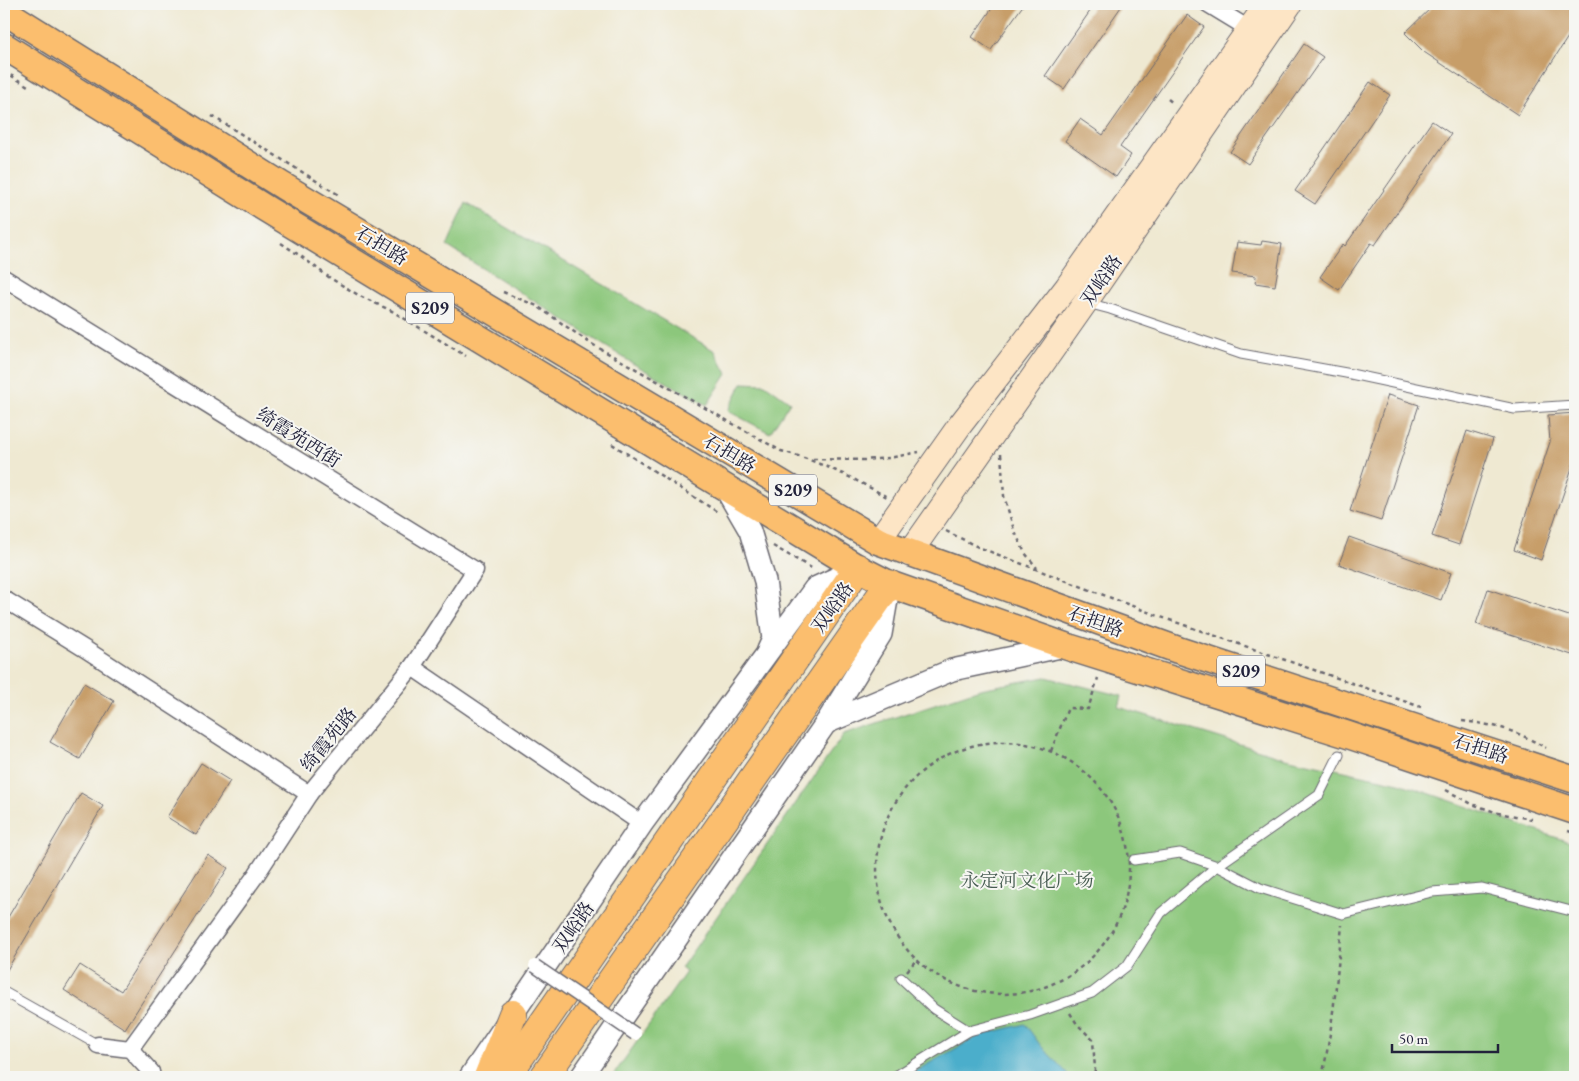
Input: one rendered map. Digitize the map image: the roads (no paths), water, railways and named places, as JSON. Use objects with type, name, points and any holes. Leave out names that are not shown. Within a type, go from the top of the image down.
[{"type":"highway","name":"双峪路","points":[[506,1077],[858,568]]},
{"type":"highway","name":"双峪路","points":[[544,1077],[889,584]]},
{"type":"highway","points":[[488,1077],[513,1014]]},
{"type":"main road","name":"双峪路","points":[[878,542],[960,425],[1067,287],[1267,4]]},
{"type":"main road","name":"双峪路","points":[[909,554],[1085,303],[1290,4]]},
{"type":"main road","name":"石担路","points":[[4,11],[283,186],[878,542],[1178,650],[1575,780]]},
{"type":"main road","name":"石担路","points":[[4,46],[268,210],[858,568],[889,584],[1065,646],[1345,734],[1575,811]]},
{"type":"main road","points":[[858,568],[878,542]]},
{"type":"main road","points":[[889,584],[909,554]]},
{"type":"street","points":[[1208,4],[1249,29]]},
{"type":"street","name":"绮霞苑西街","points":[[4,278],[475,570],[412,667]]},
{"type":"street","points":[[726,488],[750,531],[766,586],[773,639],[766,656]]},
{"type":"street","name":"双峪路","points":[[470,1077],[642,824],[815,588],[858,568]]},
{"type":"street","points":[[581,1077],[826,722],[881,634],[889,584]]},
{"type":"street","name":"绮霞苑路","points":[[4,599],[85,649],[309,794],[412,667]]},
{"type":"street","points":[[826,722],[952,670],[1065,646]]},
{"type":"street","points":[[412,667],[642,824]]},
{"type":"street","points":[[130,1048],[256,875],[309,794]]},
{"type":"street","points":[[535,966],[635,1034]]},
{"type":"street","points":[[98,1045],[130,1048],[151,1072],[152,1077]]},
{"type":"lane","points":[[1085,303],[1110,309],[1241,354],[1346,373],[1514,409],[1575,405]]},
{"type":"lane","points":[[894,1077],[969,1031],[1030,1015],[1092,993],[1127,966],[1161,913],[1217,866],[1319,796],[1339,755]]},
{"type":"lane","points":[[1134,860],[1180,853],[1217,866],[1260,888],[1343,914],[1432,892],[1482,888],[1575,912]]},
{"type":"lane","points":[[901,978],[934,1009],[969,1031]]},
{"type":"lane","points":[[4,992],[98,1045]]},
{"type":"water","points":[[1025,1024],[1041,1046],[1067,1073],[1068,1077],[912,1077],[910,1074],[980,1035]]},
{"type":"park label","name":"永定河文化广场","points":[[1027,880]]}]
